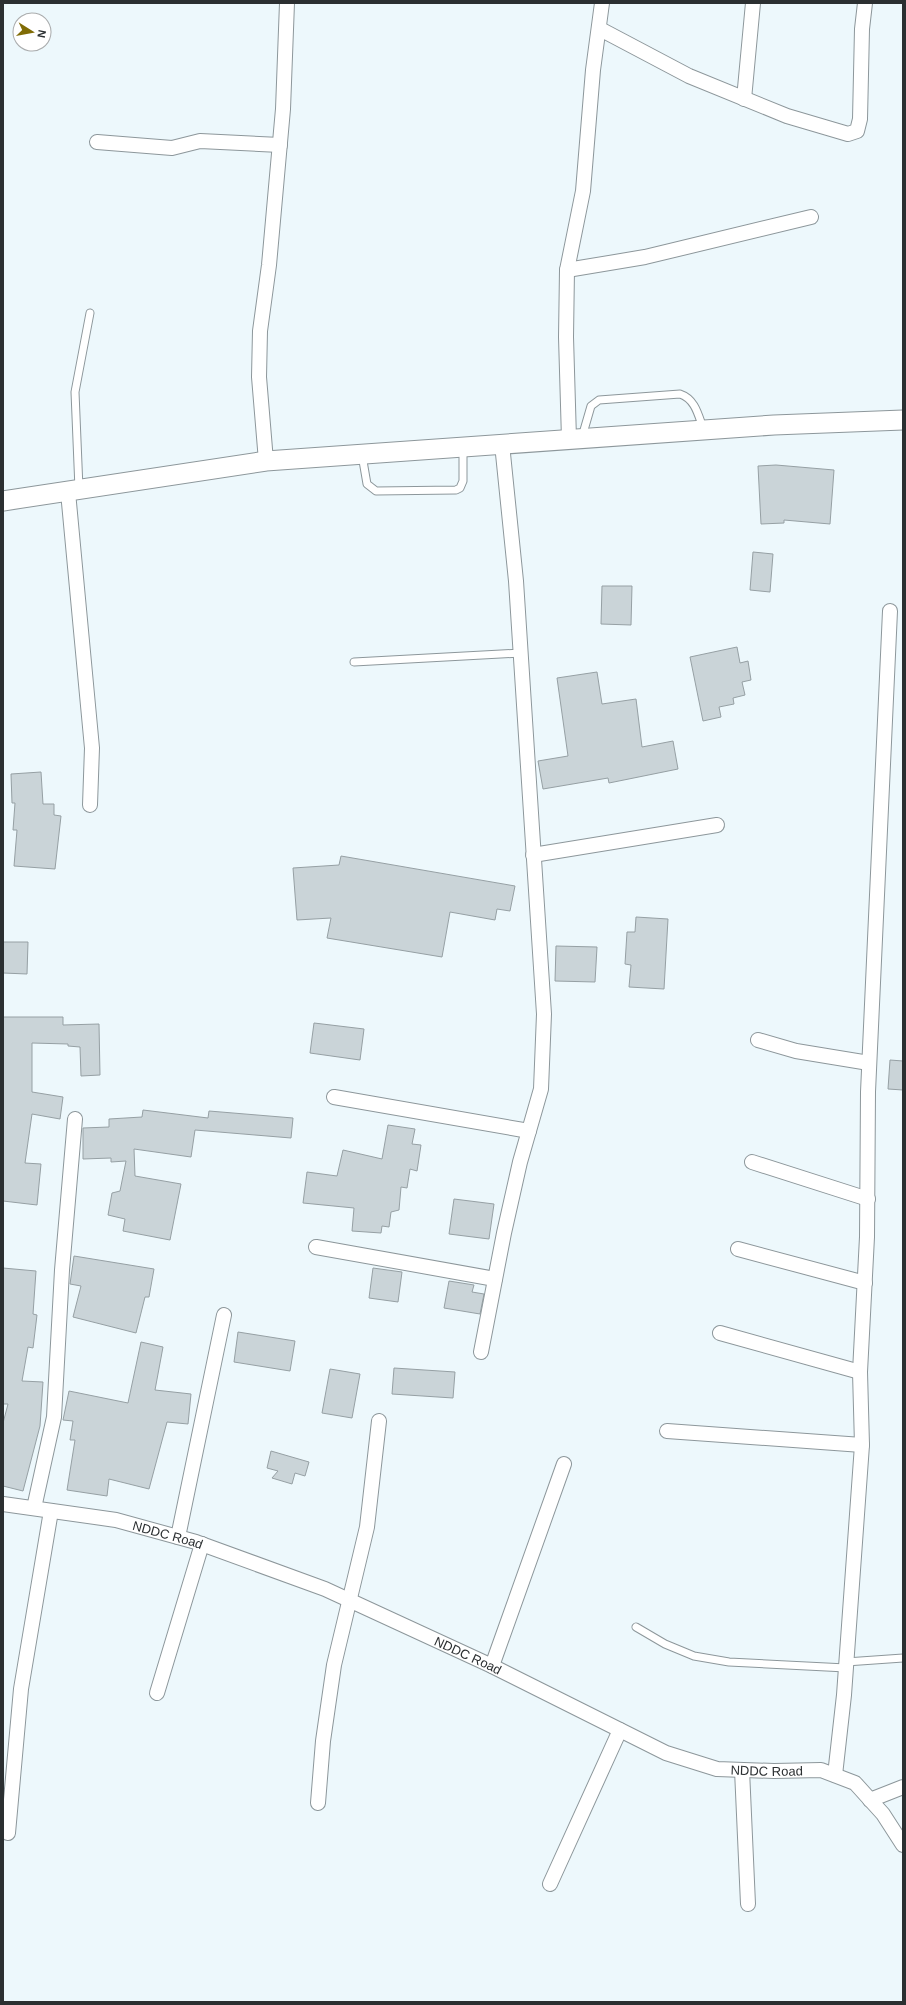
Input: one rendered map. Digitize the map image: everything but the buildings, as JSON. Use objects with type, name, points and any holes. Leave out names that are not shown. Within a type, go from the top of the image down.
[{"type":"street","points":[[266,461],[259,377],[260,331],[269,265],[283,109],[287,3]]},
{"type":"street","points":[[575,439],[566,337],[566,270],[583,192],[593,70],[600,29],[602,3]]},
{"type":"street","points":[[744,99],[753,3]]},
{"type":"street","points":[[600,29],[689,76],[787,116],[848,134],[858,131],[860,119],[862,29],[865,3]]},
{"type":"street","points":[[98,142],[172,148],[200,141],[280,145]]},
{"type":"street","points":[[566,270],[645,257],[812,216]]},
{"type":"street","points":[[3,501],[266,461],[704,430],[903,420]]},
{"type":"street","points":[[481,1352],[520,1162],[541,1089],[544,1014],[516,581],[502,444]]},
{"type":"street","points":[[74,491],[92,748],[90,805]]},
{"type":"street","points":[[835,1775],[846,1665],[862,1444],[860,1372],[868,1199],[869,1063],[890,611]]},
{"type":"street","points":[[533,855],[717,825]]},
{"type":"street","points":[[758,1040],[796,1050],[869,1063]]},
{"type":"street","points":[[334,1097],[529,1131]]},
{"type":"street","points":[[34,1508],[54,1417],[62,1270],[75,1119]]},
{"type":"street","points":[[752,1162],[868,1199]]},
{"type":"street","points":[[316,1247],[495,1279]]},
{"type":"street","points":[[738,1249],[865,1283]]},
{"type":"street","points":[[178,1537],[224,1315]]},
{"type":"street","points":[[720,1333],[860,1372]]},
{"type":"street","points":[[318,1803],[323,1741],[334,1665],[367,1527],[379,1421]]},
{"type":"street","points":[[667,1431],[862,1444]]},
{"type":"street","points":[[492,1666],[564,1464]]},
{"type":"street","name":"NDDC Road","points":[[3,1504],[116,1520],[202,1544],[325,1589],[492,1666],[666,1753],[717,1769],[774,1772],[821,1770],[835,1775],[855,1783],[883,1814],[903,1845]]},
{"type":"street","points":[[8,1833],[21,1689],[51,1510]]},
{"type":"street","points":[[157,1693],[202,1544]]},
{"type":"street","points":[[550,1884],[620,1730]]},
{"type":"street","points":[[742,1770],[748,1904]]},
{"type":"street","points":[[870,1800],[903,1787]]},
{"type":"lane","points":[[74,491],[75,392],[90,313]]},
{"type":"lane","points":[[575,439],[591,406],[600,400],[611,397],[680,394],[689,397],[704,430]]},
{"type":"lane","points":[[362,454],[367,484],[370,488],[376,491],[456,490],[460,488],[463,481],[462,447]]},
{"type":"lane","points":[[354,662],[521,653]]},
{"type":"lane","points":[[636,1627],[665,1644],[694,1656],[729,1662],[846,1665],[903,1658]]}]
